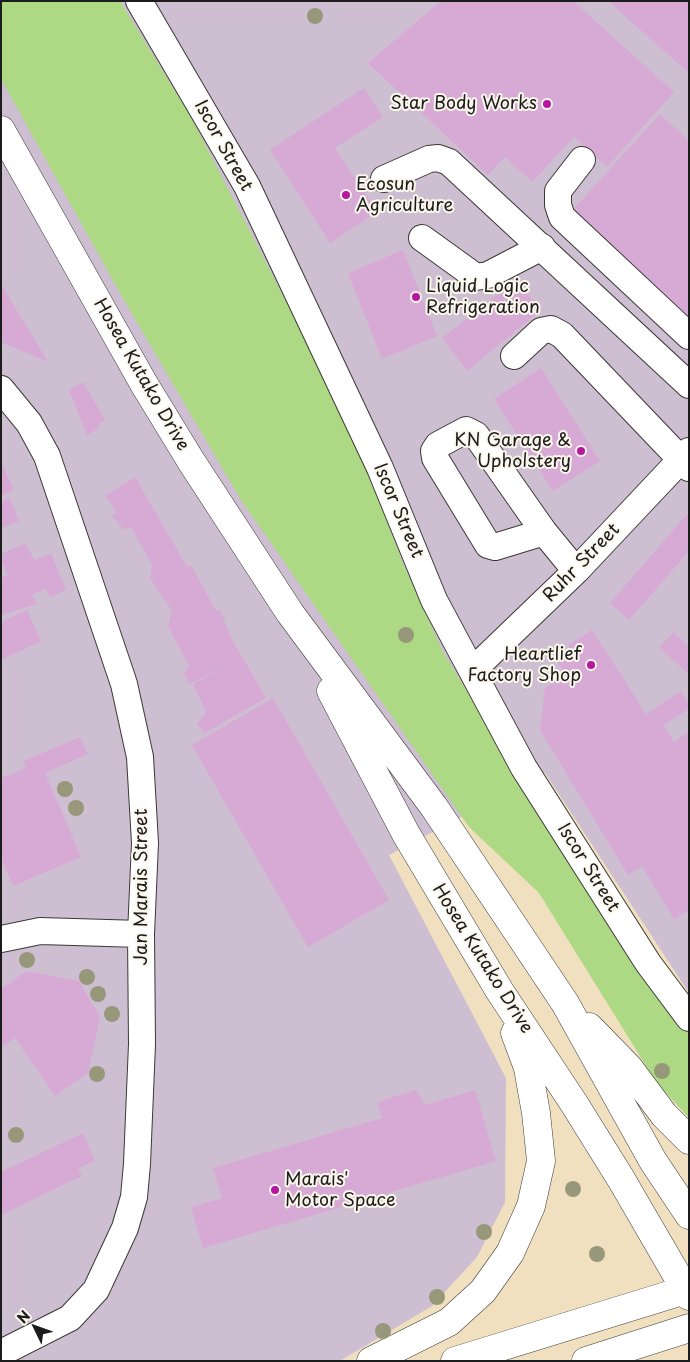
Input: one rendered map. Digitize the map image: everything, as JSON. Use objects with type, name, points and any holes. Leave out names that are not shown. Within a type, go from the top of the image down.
[{"type":"main road","name":"Hosea Kutako Drive","points":[[1,130],[149,391],[191,461],[290,613],[434,807],[565,1002],[652,1161],[689,1214]]},
{"type":"main road","name":"Hosea Kutako Drive","points":[[290,613],[406,834],[499,990],[580,1113],[688,1292]]},
{"type":"main road","points":[[371,1361],[449,1322],[483,1291],[510,1252],[531,1206],[541,1161],[536,1113],[528,1068],[499,990]]},
{"type":"main road","points":[[565,1002],[629,1068],[664,1115],[689,1140]]},
{"type":"main road","points":[[455,1361],[688,1292]]},
{"type":"main road","points":[[586,1361],[689,1328]]},
{"type":"street","name":"Iscor Street","points":[[140,1],[247,186],[380,468],[434,600],[524,768],[648,963],[684,1013]]},
{"type":"street","points":[[384,179],[429,159],[438,158],[449,162],[689,385]]},
{"type":"street","points":[[582,160],[558,191],[558,205],[562,217],[689,336]]},
{"type":"street","points":[[422,238],[476,276],[488,275],[542,247]]},
{"type":"street","points":[[514,356],[541,331],[552,329],[562,335],[686,459]]},
{"type":"street","name":"Jan Marais Street","points":[[1,389],[29,423],[47,456],[124,684],[140,757],[146,843],[141,934],[142,1044],[134,1197],[125,1228],[96,1290],[70,1318],[1,1353]]},
{"type":"street","points":[[544,532],[495,547],[488,545],[434,458],[434,451],[438,446],[466,430],[476,435],[544,532],[576,571]]},
{"type":"street","name":"Ruhr Street","points":[[472,671],[576,571],[686,459]]},
{"type":"street","points":[[1,939],[40,931],[141,934]]},
{"type":"shaded area","points":[[1,1],[689,1],[689,993],[545,773],[389,855],[506,1078],[505,1202],[477,1257],[432,1306],[340,1361],[1,1361]]},
{"type":"green space","points":[[1,1],[120,1],[192,119],[334,395],[368,473],[403,563],[442,650],[503,751],[681,1026],[689,1033],[689,1118],[656,1082],[539,893],[469,827],[241,500],[121,295],[1,79]]},
{"type":"building","points":[[441,1],[573,1],[674,92],[607,167],[574,137],[532,182],[505,157],[488,175],[368,63]]},
{"type":"building","points":[[608,1],[689,1],[689,73]]},
{"type":"building","points":[[364,88],[383,117],[335,148],[377,212],[330,243],[270,150]]},
{"type":"building","points":[[660,114],[689,141],[689,325],[570,213]]},
{"type":"building","points":[[403,250],[437,336],[382,359],[348,273]]},
{"type":"building","points":[[516,280],[541,310],[467,371],[442,338]]},
{"type":"building","points":[[1,284],[48,362],[1,342]]},
{"type":"building","points":[[541,368],[600,461],[553,491],[494,399]]},
{"type":"building","points":[[83,382],[105,420],[98,424],[99,428],[87,435],[69,390]]},
{"type":"building","points":[[1,462],[14,490],[1,496]]},
{"type":"building","points":[[135,477],[187,567],[191,565],[216,611],[220,609],[230,636],[266,698],[205,733],[197,724],[206,712],[193,684],[230,663],[189,684],[184,674],[189,666],[168,626],[172,611],[150,578],[152,565],[131,527],[124,530],[112,516],[117,513],[105,496]]},
{"type":"building","points":[[10,498],[19,521],[1,528],[1,502]]},
{"type":"building","points":[[689,512],[689,551],[629,620],[610,603]]},
{"type":"building","points":[[26,543],[34,560],[51,553],[66,590],[50,597],[46,588],[32,595],[37,604],[1,615],[1,578],[8,575],[1,560],[1,554]]},
{"type":"building","points":[[27,610],[41,641],[1,660],[1,622]]},
{"type":"building","points":[[592,630],[646,714],[681,691],[689,704],[689,709],[663,725],[674,742],[689,732],[689,910],[674,919],[642,866],[628,875],[540,730],[545,688],[560,678],[558,674],[563,671],[556,659],[570,649],[568,645]]},
{"type":"building","points":[[673,632],[689,646],[689,674],[659,648]]},
{"type":"building","points":[[273,698],[389,900],[308,947],[192,745]]},
{"type":"building","points":[[80,737],[88,754],[45,773],[81,857],[13,886],[1,858],[1,778],[26,768],[23,761]]},
{"type":"building","points":[[27,971],[79,981],[100,1017],[88,1073],[55,1096],[15,1038],[1,1047],[1,989]]},
{"type":"building","points":[[416,1090],[425,1105],[475,1090],[496,1161],[203,1248],[191,1207],[222,1198],[213,1168],[382,1118],[377,1102]]},
{"type":"building","points":[[83,1133],[95,1161],[78,1168],[82,1176],[1,1215],[1,1172]]},
{"type":"place","name":"Star Body Works","points":[[547,104]]},
{"type":"place","name":"Ecosun Agriculture","points":[[346,195]]},
{"type":"place","name":"Liquid Logic Refrigeration","points":[[416,297]]},
{"type":"place","name":"KN Garage & Upholstery","points":[[581,451]]},
{"type":"place","name":"Heartlief Factory Shop","points":[[591,665]]},
{"type":"place","name":"Marais' Motor Space","points":[[275,1190]]}]
